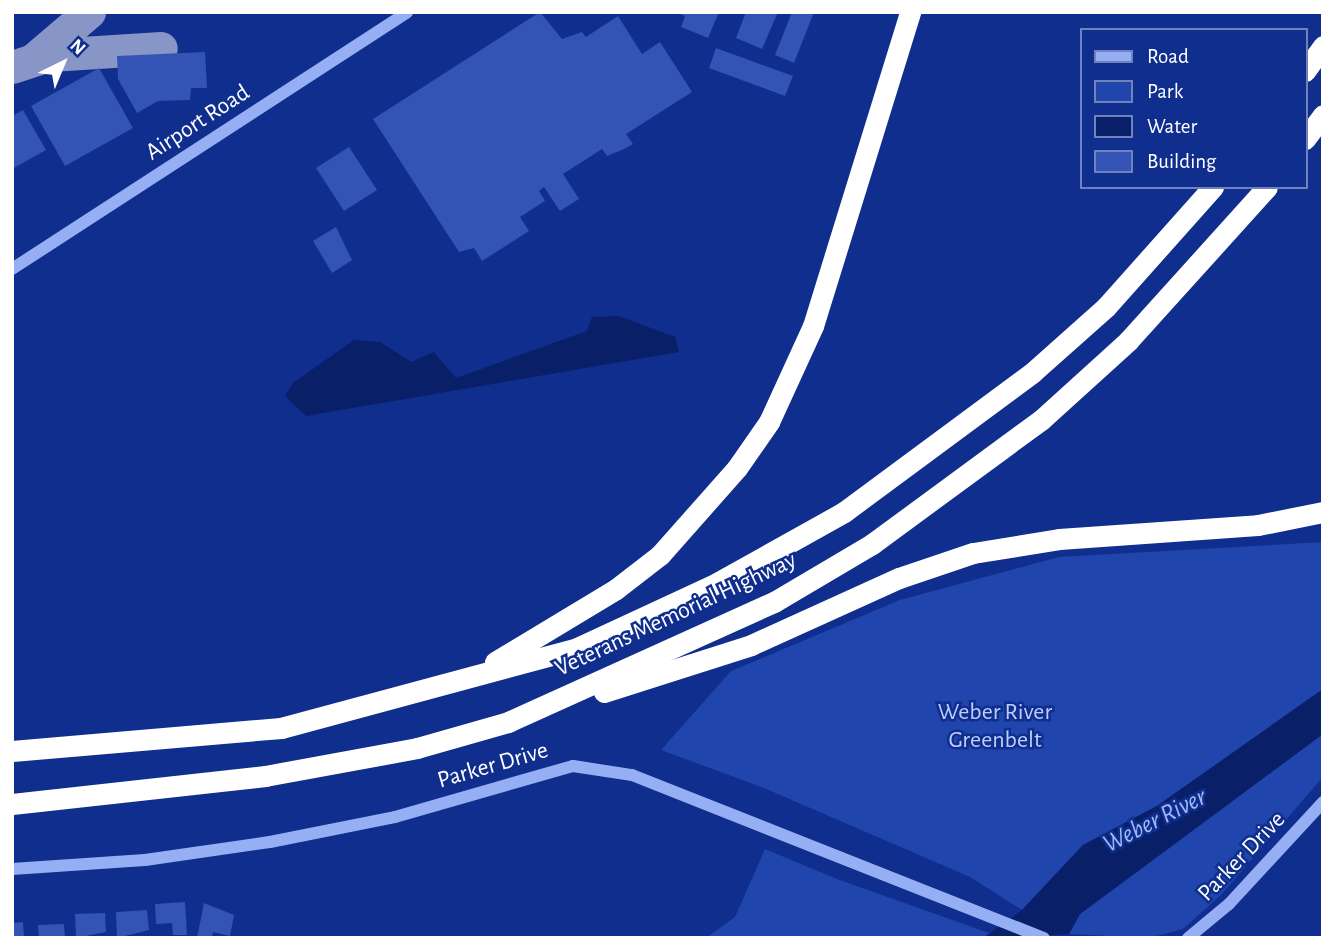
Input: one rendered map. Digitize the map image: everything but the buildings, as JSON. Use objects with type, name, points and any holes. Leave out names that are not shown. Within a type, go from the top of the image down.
[{"type":"highway","points":[[472,675],[616,589],[660,555],[737,468],[769,422],[813,326],[910,12]]},
{"type":"highway","points":[[1307,68],[1323,46]]},
{"type":"highway","points":[[1307,136],[1323,116]]},
{"type":"highway","name":"Veterans Memorial Highway","points":[[12,751],[281,728],[577,648],[717,583],[844,512],[1033,372],[1105,307],[1211,189]]},
{"type":"highway","name":"Veterans Memorial Highway","points":[[12,804],[265,776],[416,748],[508,722],[774,602],[955,487],[1128,341],[1266,189]]},
{"type":"highway","points":[[508,722],[751,645],[899,578],[973,553],[1059,539],[1258,525],[1323,512]]},
{"type":"street","name":"Airport Road","points":[[12,269],[407,12]]},
{"type":"street","name":"Parker Drive","points":[[12,869],[145,860],[270,842],[395,817],[573,766],[632,775],[1044,938]]},
{"type":"street","name":"Parker Drive","points":[[1188,938],[1229,904],[1323,802]]},
{"type":"green space","name":"Weber River Greenbelt","points":[[1323,542],[1323,689],[1157,806],[1083,845],[1022,910],[970,877],[764,788],[661,750],[731,671],[900,600],[1059,557]]},
{"type":"green space","points":[[1323,734],[1323,777],[1221,895],[1183,929],[1149,938],[1069,934],[1080,914]]},
{"type":"green space","points":[[765,849],[837,879],[989,933],[984,938],[706,938],[735,917]]},
{"type":"water","points":[[619,316],[675,337],[679,352],[306,416],[285,396],[293,383],[354,340],[380,342],[411,362],[434,352],[456,378],[587,331],[592,317]]},
{"type":"water","name":"Weber River","points":[[1323,689],[1323,734],[1080,914],[1069,934],[984,938],[1022,910],[1083,845],[1157,806]]},
{"type":"taxiway","points":[[35,58],[89,12]]},
{"type":"taxiway","points":[[12,67],[50,55],[161,48]]}]
